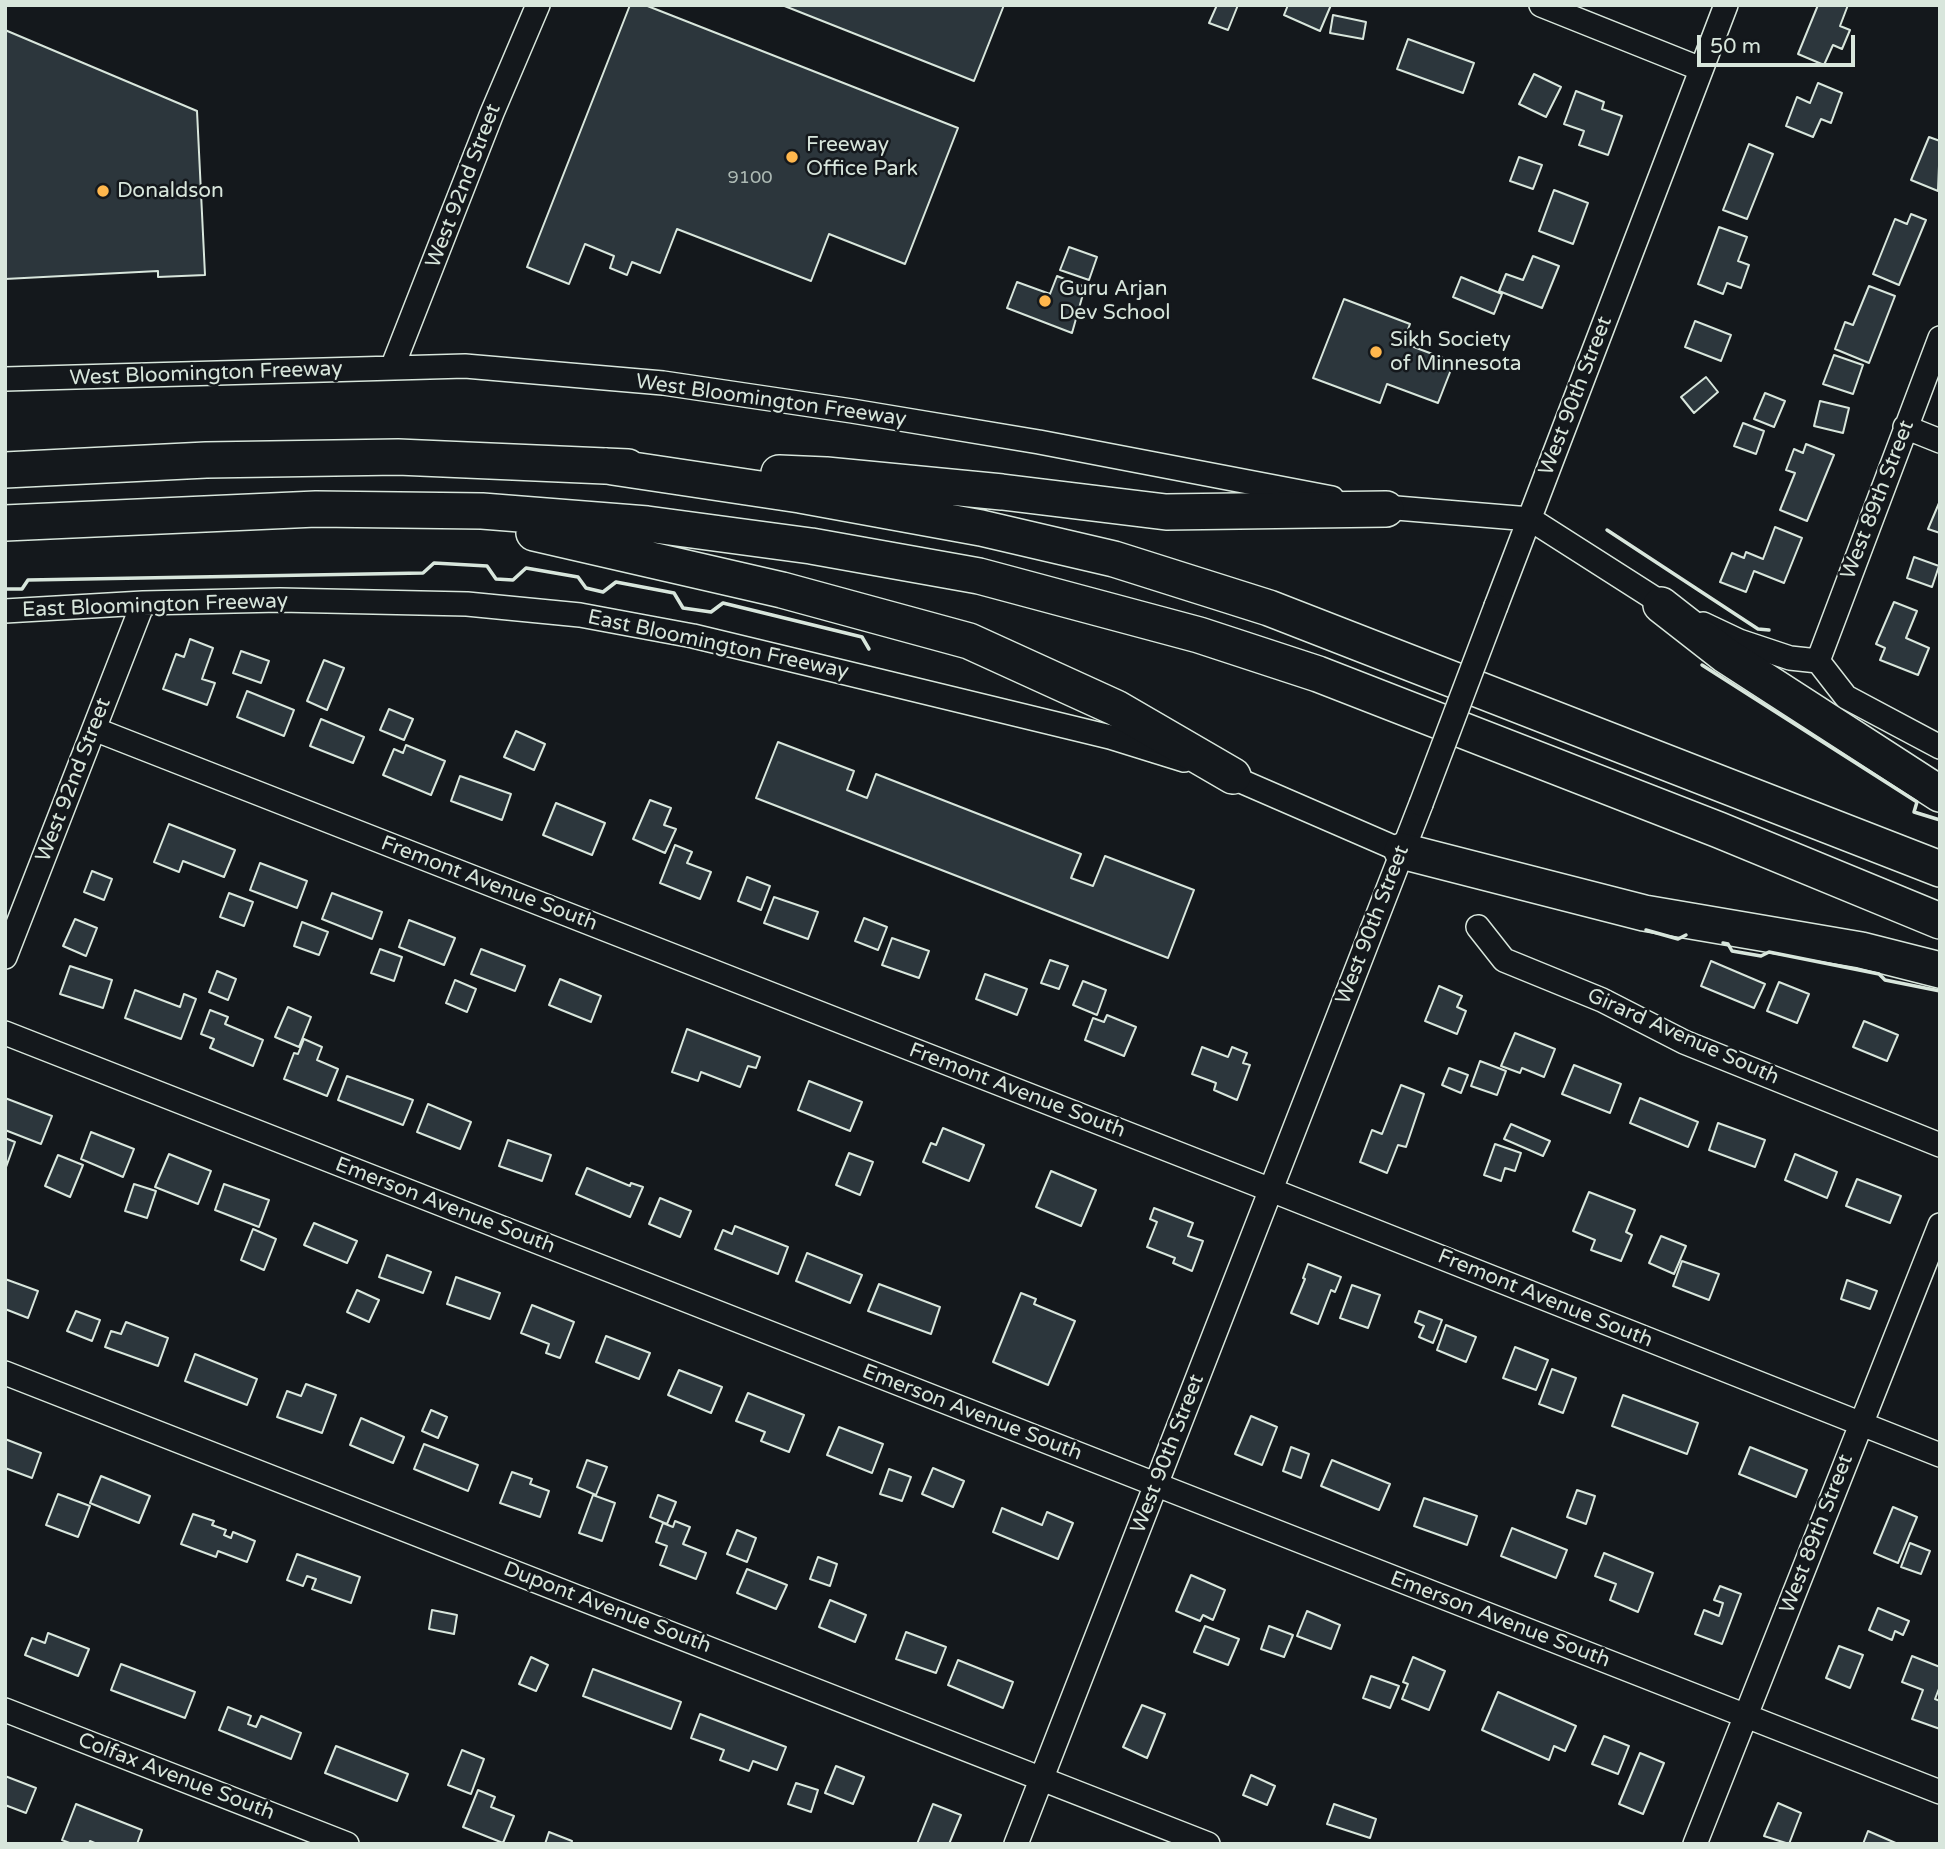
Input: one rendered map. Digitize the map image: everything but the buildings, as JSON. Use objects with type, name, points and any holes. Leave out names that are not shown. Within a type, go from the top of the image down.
[{"type":"highway","points":[[5,470],[206,460],[398,457],[826,475],[1002,492],[1166,512],[1386,509]]},
{"type":"highway","points":[[606,466],[800,495],[968,525],[1114,559],[1269,608],[1940,869]]},
{"type":"highway","points":[[5,523],[316,509],[482,511],[647,524],[811,546],[979,576],[1199,635],[1356,689],[1719,830],[1940,921]]},
{"type":"highway","points":[[438,511],[782,590],[969,641],[1116,708],[1233,776]]},
{"type":"highway","points":[[1661,605],[1725,655],[1940,794]]},
{"type":"highway","points":[[1402,851],[1644,913],[1861,950],[1940,970]]},
{"type":"street","name":"West 92nd Street","points":[[392,368],[492,113],[538,5]]},
{"type":"street","points":[[1541,5],[1701,69]]},
{"type":"street","name":"West 90th Street","points":[[1016,1844],[1421,804],[1726,5]]},
{"type":"street","name":"West 89th Street","points":[[1818,661],[1940,338]]},
{"type":"street","name":"West Bloomington Freeway","points":[[5,379],[464,366],[663,383],[1039,442],[1386,509],[1530,519]]},
{"type":"street","points":[[1905,427],[1940,441]]},
{"type":"street","points":[[1530,519],[1661,605],[1739,641],[1790,659],[1818,661],[1846,697],[1940,747]]},
{"type":"street","name":"East Bloomington Freeway","points":[[5,611],[143,603],[281,600],[467,604],[580,615],[693,636],[1097,733],[1233,776],[1402,851]]},
{"type":"street","name":"West 92nd Street","points":[[5,957],[143,603]]},
{"type":"street","name":"Fremont Avenue South","points":[[94,729],[1940,1455]]},
{"type":"street","name":"Girard Avenue South","points":[[1478,927],[1504,960],[1602,1000],[1684,1042],[1940,1145]]},
{"type":"street","name":"Emerson Avenue South","points":[[5,1033],[1940,1792]]},
{"type":"street","name":"West 89th Street","points":[[1695,1844],[1940,1225]]},
{"type":"street","name":"Dupont Avenue South","points":[[5,1373],[1208,1844]]},
{"type":"street","name":"Colfax Avenue South","points":[[5,1710],[347,1844]]},
{"type":"wall","points":[[1607,530],[1758,629],[1769,630]]},
{"type":"wall","points":[[5,589],[22,589],[28,580],[423,573],[434,563],[487,566],[496,579],[513,580],[526,568],[578,577],[586,588],[603,592],[616,582],[674,593],[683,608],[711,612],[723,603],[862,637],[869,649]]},
{"type":"wall","points":[[1702,665],[1917,802],[1914,812],[1940,820]]},
{"type":"wall","points":[[1646,930],[1678,939],[1686,935]]},
{"type":"wall","points":[[1723,943],[1728,944],[1732,951],[1761,956],[1769,952],[1879,974],[1885,980],[1940,991]]},
{"type":"place","name":"Freeway Office Park","points":[[792,157]]},
{"type":"place","name":"Donaldson","points":[[103,191]]},
{"type":"place","name":"Guru Arjan Dev School","points":[[1045,301]]},
{"type":"place","name":"Sikh Society of Minnesota","points":[[1376,352]]}]
